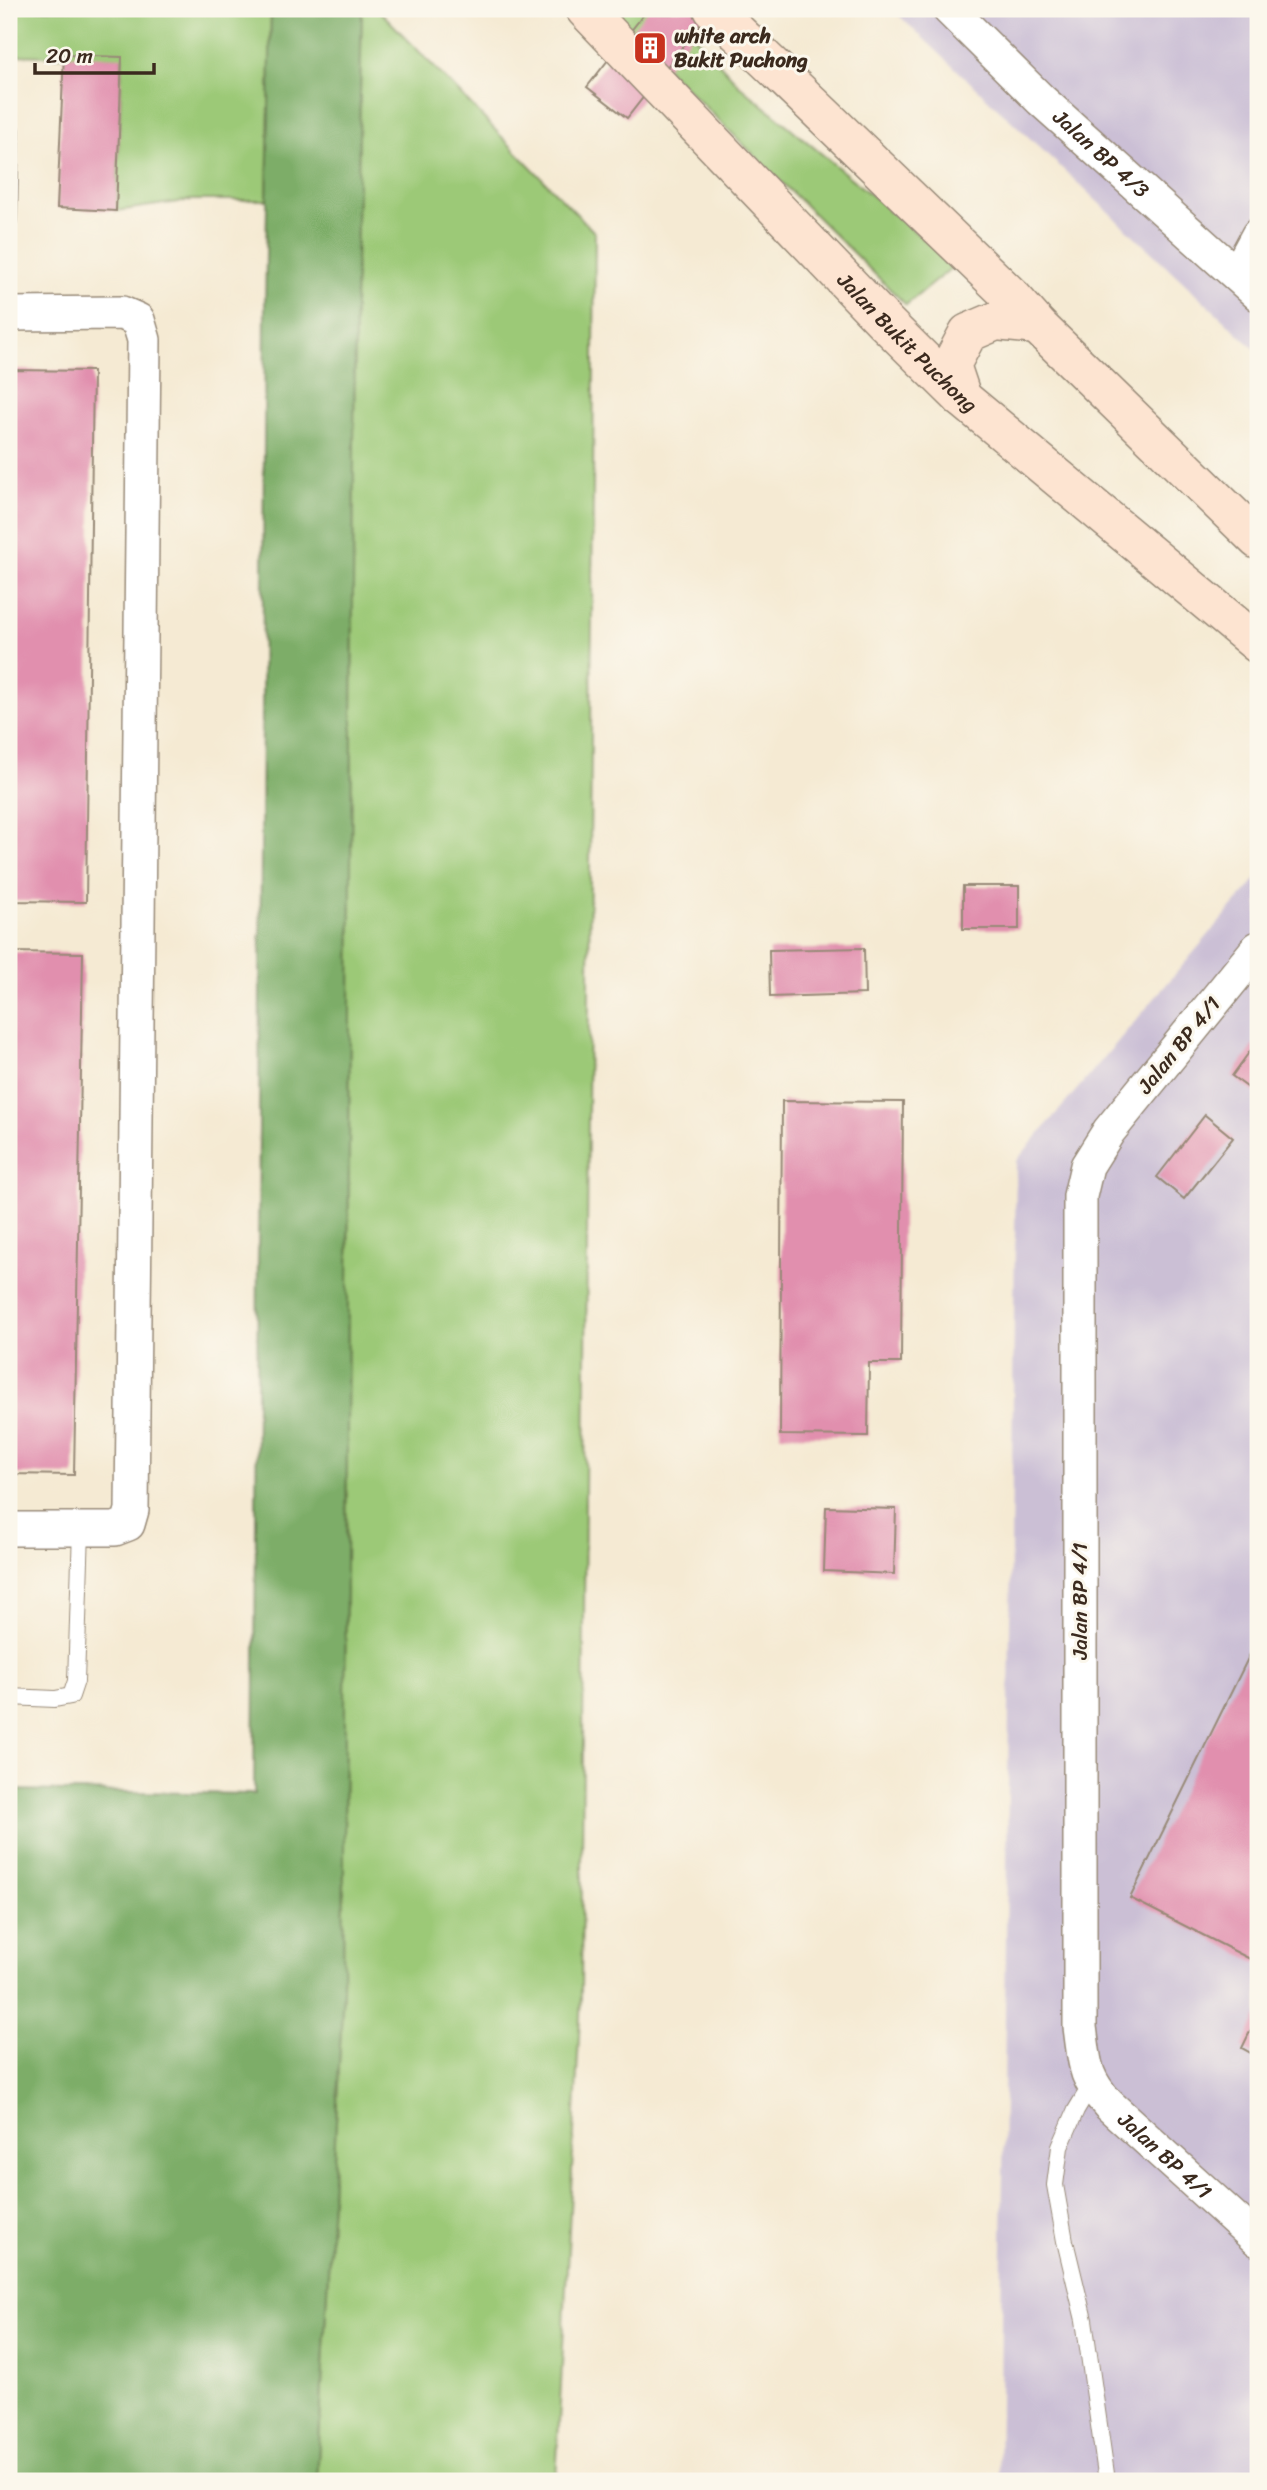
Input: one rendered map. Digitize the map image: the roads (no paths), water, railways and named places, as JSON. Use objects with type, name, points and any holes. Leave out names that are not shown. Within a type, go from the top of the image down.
[{"type":"main road","name":"Jalan Bukit Puchong","points":[[585,9],[961,398],[1258,644]]},
{"type":"main road","points":[[713,9],[1012,297],[1037,325],[1258,540]]},
{"type":"main road","points":[[961,398],[951,365],[968,333],[996,321],[1037,325]]},
{"type":"street","name":"Jalan BP 4/3","points":[[950,9],[1041,100],[1247,284]]},
{"type":"street","points":[[1247,284],[1258,235]]},
{"type":"street","points":[[9,314],[122,313],[138,320],[144,340],[132,1510],[128,1524],[115,1529],[9,1529]]},
{"type":"street","name":"Jalan BP 4/1","points":[[1258,948],[1109,1131],[1087,1166],[1080,1196],[1080,2027],[1084,2062],[1091,2085],[1108,2104],[1258,2240]]},
{"type":"lane","points":[[9,123],[9,220]]},
{"type":"lane","points":[[9,1697],[55,1699],[71,1696],[76,1681],[81,1530]]},
{"type":"lane","points":[[1091,2085],[1076,2110],[1060,2147],[1055,2185],[1084,2320],[1107,2481]]},
{"type":"place","name":"white arch Bukit Puchong","points":[[650,48]]}]
